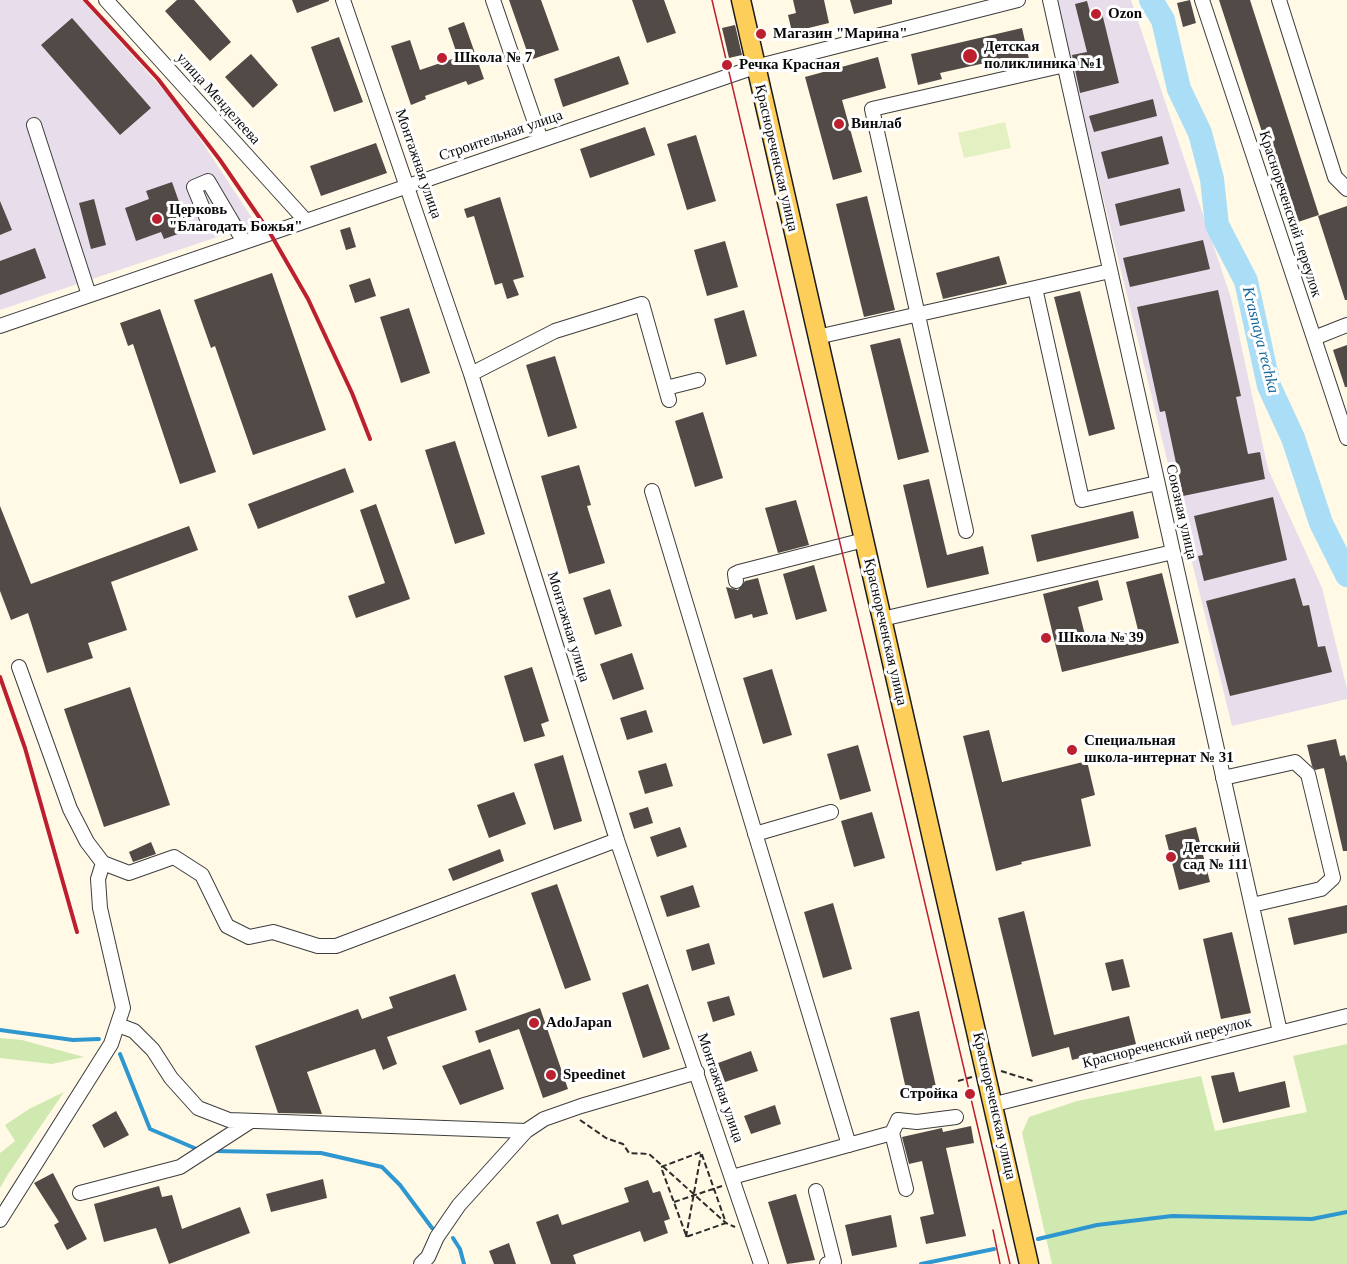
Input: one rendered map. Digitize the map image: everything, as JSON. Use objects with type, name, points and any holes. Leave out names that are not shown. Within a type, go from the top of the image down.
[{"type":"main road","name":"Краснореченская улица","points":[[741,0],[754,67],[995,1104],[1029,1264]]},
{"type":"street","name":"улица Менделеева","points":[[106,0],[306,221]]},
{"type":"street","name":"Монтажная улица","points":[[343,0],[471,374],[617,840],[761,1264]]},
{"type":"street","points":[[493,0],[541,140]]},
{"type":"street","name":"Строительная улица","points":[[0,326],[754,67],[1018,0]]},
{"type":"street","name":"Союзная улица","points":[[1050,0],[1280,1032]]},
{"type":"street","name":"Краснореченский переулок","points":[[1202,0],[1347,438]]},
{"type":"street","points":[[1279,0],[1335,177],[1347,189]]},
{"type":"street","points":[[966,531],[872,109],[1065,65]]},
{"type":"street","points":[[34,125],[89,295]]},
{"type":"street","points":[[227,214],[244,242]]},
{"type":"street","points":[[817,337],[1110,271]]},
{"type":"street","points":[[1035,288],[1082,500],[1157,483]]},
{"type":"street","points":[[471,374],[555,331],[642,304],[668,394],[698,380]]},
{"type":"street","points":[[1314,338],[1347,325]]},
{"type":"street","points":[[652,491],[849,1145]]},
{"type":"street","points":[[736,581],[735,574],[739,572],[864,540]]},
{"type":"street","points":[[882,619],[1173,552]]},
{"type":"street","points":[[20,667],[70,809],[87,842],[103,863],[129,873],[174,857],[202,875],[227,926],[249,936],[273,932],[318,946],[336,946],[617,840]]},
{"type":"street","points":[[1223,778],[1295,762],[1308,774],[1333,878],[1321,889],[1252,905]]},
{"type":"street","points":[[755,834],[831,812]]},
{"type":"street","points":[[0,1220],[111,1044],[123,1008],[100,908],[98,879],[103,863]]},
{"type":"street","name":"Краснореченский переулок","points":[[995,1104],[1347,1016]]},
{"type":"street","points":[[118,1025],[135,1031],[153,1050],[171,1078],[198,1108],[229,1120],[526,1131]]},
{"type":"street","points":[[421,1264],[428,1257],[437,1237],[459,1205],[526,1131],[544,1119],[581,1106],[697,1072]]},
{"type":"street","points":[[906,1189],[892,1133],[898,1120],[917,1122],[956,1117]]},
{"type":"street","points":[[80,1193],[180,1167],[251,1121]]},
{"type":"street","points":[[732,1177],[892,1133]]},
{"type":"street","points":[[816,1191],[834,1262],[827,1264]]},
{"type":"path","points":[[579,1119],[606,1138],[623,1144],[629,1152],[649,1154],[726,1223]]},
{"type":"path","points":[[661,1167],[701,1152]]},
{"type":"path","points":[[701,1152],[726,1223]]},
{"type":"path","points":[[687,1237],[701,1152]]},
{"type":"path","points":[[661,1167],[687,1237]]},
{"type":"path","points":[[674,1202],[714,1188]]},
{"type":"path","points":[[687,1237],[726,1223]]},
{"type":"shaded area","points":[[0,0],[82,0],[179,107],[256,224],[0,310]]},
{"type":"shaded area","points":[[1055,0],[1131,0],[1231,298],[1268,469],[1322,588],[1347,689],[1347,699],[1232,726]]},
{"type":"green space","points":[[1005,122],[1011,148],[964,158],[958,133]]},
{"type":"green space","points":[[0,1038],[22,1040],[84,1057],[52,1064],[0,1058]]},
{"type":"green space","points":[[1347,1044],[1347,1264],[1052,1264],[1022,1133],[1029,1117],[1077,1101],[1201,1076],[1215,1131],[1307,1112],[1293,1056]]},
{"type":"green space","points":[[64,1092],[0,1188],[0,1153],[15,1141],[5,1125],[29,1109]]},
{"type":"building","points":[[177,0],[194,0],[231,42],[210,61],[165,11]]},
{"type":"building","points":[[292,0],[329,0],[329,1],[297,13]]},
{"type":"building","points":[[509,0],[541,0],[559,50],[530,60]]},
{"type":"building","points":[[632,0],[664,0],[676,33],[647,43]]},
{"type":"building","points":[[793,0],[824,0],[829,23],[792,32],[788,15],[796,13]]},
{"type":"building","points":[[850,0],[892,0],[892,4],[854,14]]},
{"type":"building","points":[[1190,0],[1196,23],[1183,27],[1177,3]]},
{"type":"building","points":[[1219,0],[1250,0],[1319,215],[1292,224]]},
{"type":"building","points":[[1087,1],[1090,12],[1101,9],[1119,83],[1080,93],[1072,55],[1087,52],[1075,4]]},
{"type":"building","points":[[72,18],[151,108],[120,135],[41,45]]},
{"type":"building","points":[[464,22],[484,79],[468,85],[466,81],[425,96],[426,99],[411,105],[391,46],[410,40],[420,70],[458,57],[448,28]]},
{"type":"building","points":[[735,25],[742,55],[729,58],[722,28]]},
{"type":"building","name":"Детская поликлиника №1","points":[[1022,28],[1029,59],[1004,65],[1003,59],[940,73],[942,79],[918,85],[911,54]]},
{"type":"building","points":[[339,37],[363,102],[334,112],[311,47]]},
{"type":"building","points":[[251,54],[278,85],[253,108],[225,77]]},
{"type":"building","points":[[619,56],[629,84],[563,107],[554,79]]},
{"type":"building","points":[[878,57],[886,88],[842,100],[862,172],[833,180],[805,77]]},
{"type":"building","points":[[1153,99],[1157,116],[1094,132],[1089,116]]},
{"type":"building","points":[[645,127],[655,155],[590,178],[580,149]]},
{"type":"building","points":[[696,135],[716,201],[687,210],[667,144]]},
{"type":"building","points":[[1162,136],[1169,164],[1108,179],[1101,152]]},
{"type":"building","points":[[376,143],[387,173],[321,196],[310,166]]},
{"type":"building","name":"Церковь \"Благодать Божья\"","points":[[172,182],[189,230],[164,239],[161,232],[136,241],[125,208],[149,199],[146,191]]},
{"type":"building","points":[[1180,188],[1185,211],[1120,226],[1115,204]]},
{"type":"building","points":[[867,196],[895,310],[864,317],[836,204]]},
{"type":"building","points":[[500,197],[524,277],[513,280],[519,295],[507,299],[502,283],[495,285],[474,216],[467,218],[464,209]]},
{"type":"building","points":[[94,199],[106,245],[91,249],[79,203]]},
{"type":"building","points":[[0,201],[12,230],[0,235]]},
{"type":"building","points":[[1347,206],[1347,300],[1345,300],[1318,216]]},
{"type":"building","points":[[350,227],[356,247],[346,250],[340,230]]},
{"type":"building","points":[[1203,240],[1210,269],[1130,287],[1123,258]]},
{"type":"building","points":[[725,241],[738,287],[707,296],[694,250]]},
{"type":"building","points":[[35,248],[46,278],[0,295],[0,261]]},
{"type":"building","points":[[999,256],[1007,284],[943,299],[936,273]]},
{"type":"building","points":[[272,273],[326,430],[253,455],[215,346],[211,348],[194,300]]},
{"type":"building","points":[[370,278],[376,296],[355,303],[349,285]]},
{"type":"building","points":[[1218,290],[1241,396],[1236,397],[1248,454],[1260,452],[1265,479],[1183,496],[1165,411],[1160,412],[1137,307]]},
{"type":"building","points":[[1080,291],[1115,429],[1089,436],[1054,297]]},
{"type":"building","points":[[409,308],[430,373],[401,383],[380,317]]},
{"type":"building","points":[[160,309],[216,472],[180,484],[133,344],[128,346],[120,323]]},
{"type":"building","points":[[744,310],[757,356],[726,365],[714,319]]},
{"type":"building","points":[[900,338],[929,452],[898,460],[870,345]]},
{"type":"building","points":[[1347,345],[1347,387],[1345,387],[1333,350]]},
{"type":"building","points":[[555,356],[577,428],[548,437],[526,365]]},
{"type":"building","points":[[703,412],[723,478],[695,487],[675,421]]},
{"type":"building","points":[[455,441],[485,534],[455,544],[425,450]]},
{"type":"building","points":[[579,465],[591,505],[587,506],[605,563],[569,574],[541,476]]},
{"type":"building","points":[[345,468],[354,492],[258,529],[248,504]]},
{"type":"building","points":[[929,479],[947,555],[983,546],[989,574],[927,588],[903,485]]},
{"type":"building","points":[[1273,497],[1287,560],[1204,581],[1198,556],[1203,555],[1194,516]]},
{"type":"building","points":[[796,500],[809,545],[778,553],[765,508]]},
{"type":"building","points":[[376,504],[410,599],[356,618],[348,596],[385,583],[360,510]]},
{"type":"building","points":[[0,506],[31,584],[189,526],[198,550],[111,582],[127,630],[88,643],[93,658],[47,673],[28,613],[11,620],[0,591]]},
{"type":"building","points":[[1133,511],[1139,538],[1037,562],[1031,535]]},
{"type":"building","points":[[814,565],[827,611],[796,620],[783,574]]},
{"type":"building","points":[[1162,573],[1179,643],[1062,672],[1043,594],[1098,580],[1103,600],[1078,607],[1087,643],[1138,630],[1126,582]]},
{"type":"building","points":[[758,578],[768,614],[753,618],[752,614],[735,619],[726,587],[738,590],[745,581]]},
{"type":"building","points":[[1295,578],[1303,606],[1309,605],[1318,647],[1325,646],[1332,672],[1230,696],[1206,601]]},
{"type":"building","points":[[610,589],[622,626],[595,635],[583,598]]},
{"type":"building","points":[[632,653],[644,689],[613,700],[600,664]]},
{"type":"building","points":[[532,667],[549,721],[541,724],[545,736],[524,742],[504,676]]},
{"type":"building","points":[[772,669],[792,735],[763,744],[743,678]]},
{"type":"building","points":[[130,687],[170,805],[104,827],[64,709]]},
{"type":"building","points":[[646,710],[653,732],[627,740],[620,718]]},
{"type":"building","points":[[989,730],[1002,782],[1087,761],[1095,795],[1081,799],[1091,846],[1021,862],[1022,864],[996,871],[963,736]]},
{"type":"building","points":[[1336,739],[1340,756],[1345,755],[1347,763],[1347,851],[1343,851],[1324,768],[1315,770],[1312,766],[1307,745]]},
{"type":"building","points":[[858,745],[871,791],[840,800],[827,754]]},
{"type":"building","points":[[563,755],[582,821],[554,830],[534,764]]},
{"type":"building","points":[[666,763],[673,786],[645,794],[638,771]]},
{"type":"building","points":[[514,792],[526,824],[489,838],[477,805]]},
{"type":"building","points":[[648,807],[653,823],[634,829],[629,813]]},
{"type":"building","points":[[872,812],[885,858],[854,867],[841,821]]},
{"type":"building","points":[[680,827],[687,847],[657,857],[650,837]]},
{"type":"building","points":[[1196,827],[1210,882],[1179,890],[1165,835]]},
{"type":"building","points":[[151,842],[156,854],[133,862],[129,852]]},
{"type":"building","points":[[500,849],[504,861],[453,881],[448,869]]},
{"type":"building","points":[[557,884],[591,980],[565,989],[531,893]]},
{"type":"building","points":[[693,885],[700,907],[667,917],[660,896]]},
{"type":"building","points":[[833,903],[852,969],[823,978],[804,912]]},
{"type":"building","points":[[1347,905],[1347,933],[1294,945],[1288,918]]},
{"type":"building","points":[[1024,911],[1054,1035],[1129,1016],[1136,1044],[1072,1060],[1069,1047],[1032,1057],[998,918]]},
{"type":"building","points":[[1232,932],[1251,1013],[1221,1019],[1203,939]]},
{"type":"building","points":[[709,943],[715,964],[692,971],[686,950]]},
{"type":"building","points":[[1123,959],[1130,987],[1112,991],[1105,963]]},
{"type":"building","points":[[455,974],[467,1010],[387,1037],[397,1064],[383,1070],[375,1049],[307,1072],[322,1114],[278,1113],[255,1046],[358,1009],[362,1019],[393,1008],[389,997]]},
{"type":"building","points":[[648,984],[670,1049],[643,1058],[622,993]]},
{"type":"building","points":[[729,996],[735,1015],[713,1022],[707,1002]]},
{"type":"building","points":[[540,1008],[568,1089],[543,1098],[519,1029],[479,1043],[475,1031]]},
{"type":"building","points":[[919,1011],[937,1091],[908,1098],[890,1018]]},
{"type":"building","points":[[490,1049],[504,1089],[460,1105],[442,1066]]},
{"type":"building","points":[[751,1051],[758,1071],[725,1082],[718,1063]]},
{"type":"building","points":[[1234,1072],[1239,1092],[1285,1081],[1290,1107],[1223,1123],[1211,1076]]},
{"type":"building","points":[[775,1105],[781,1124],[751,1134],[744,1116]]},
{"type":"building","points":[[116,1111],[129,1135],[104,1148],[92,1125]]},
{"type":"building","points":[[971,1126],[974,1143],[946,1148],[966,1236],[926,1244],[920,1217],[934,1214],[922,1161],[909,1164],[902,1137],[942,1128],[943,1132]]},
{"type":"building","points":[[53,1173],[87,1239],[67,1250],[54,1225],[59,1222],[34,1183]]},
{"type":"building","points":[[323,1179],[327,1198],[271,1212],[266,1194]]},
{"type":"building","points":[[648,1180],[653,1193],[660,1191],[670,1219],[664,1221],[668,1233],[644,1242],[640,1231],[573,1255],[576,1264],[551,1264],[536,1222],[558,1214],[562,1225],[629,1202],[624,1188]]},
{"type":"building","points":[[159,1186],[162,1197],[172,1195],[182,1229],[240,1207],[250,1233],[169,1264],[156,1228],[104,1242],[94,1204]]},
{"type":"building","points":[[796,1194],[815,1260],[787,1264],[768,1202]]},
{"type":"building","points":[[891,1215],[897,1247],[852,1256],[845,1225]]},
{"type":"building","points":[[509,1243],[516,1264],[494,1264],[489,1251]]},
{"type":"waterway","name":"Krasnaya rechka","points":[[1151,0],[1163,20],[1179,89],[1200,133],[1212,179],[1217,225],[1246,281],[1269,386],[1293,438],[1321,523],[1347,575]]},
{"type":"waterway","points":[[0,1030],[73,1040],[99,1039]]},
{"type":"waterway","points":[[120,1054],[150,1129],[199,1150]]},
{"type":"waterway","points":[[213,1151],[321,1153],[382,1167],[400,1185],[432,1228]]},
{"type":"waterway","points":[[1038,1239],[1097,1225],[1172,1216],[1312,1219],[1347,1212]]},
{"type":"waterway","points":[[453,1238],[460,1249],[464,1264]]},
{"type":"waterway","points":[[921,1264],[994,1249]]},
{"type":"tram line","points":[[712,0],[1010,1264]]},
{"type":"tram line","points":[[993,1230],[1000,1264]]},
{"type":"railway","points":[[85,0],[158,79],[220,160],[270,233],[308,299],[352,393],[370,439]]},
{"type":"railway","points":[[0,677],[25,748],[77,932]]},
{"type":"place","name":"Ozon","points":[[1096,14]]},
{"type":"place","name":"Магазин \"Марина\"","points":[[761,34]]},
{"type":"place","name":"Детская поликлиника №1","points":[[970,56]]},
{"type":"place","name":"Школа № 7","points":[[442,58]]},
{"type":"place","name":"Речка Красная","points":[[727,65]]},
{"type":"place","name":"Винлаб","points":[[839,124]]},
{"type":"place","name":"Церковь \"Благодать Божья\"","points":[[157,219]]},
{"type":"place","name":"Школа № 39","points":[[1046,638]]},
{"type":"place","name":"Специальная школа-интернат № 31","points":[[1072,750]]},
{"type":"place","name":"Детский сад № 111","points":[[1171,857]]},
{"type":"place","name":"AdoJapan","points":[[534,1023]]},
{"type":"place","name":"Speedinet","points":[[551,1075]]},
{"type":"place","name":"Стройка","points":[[970,1094]]}]
